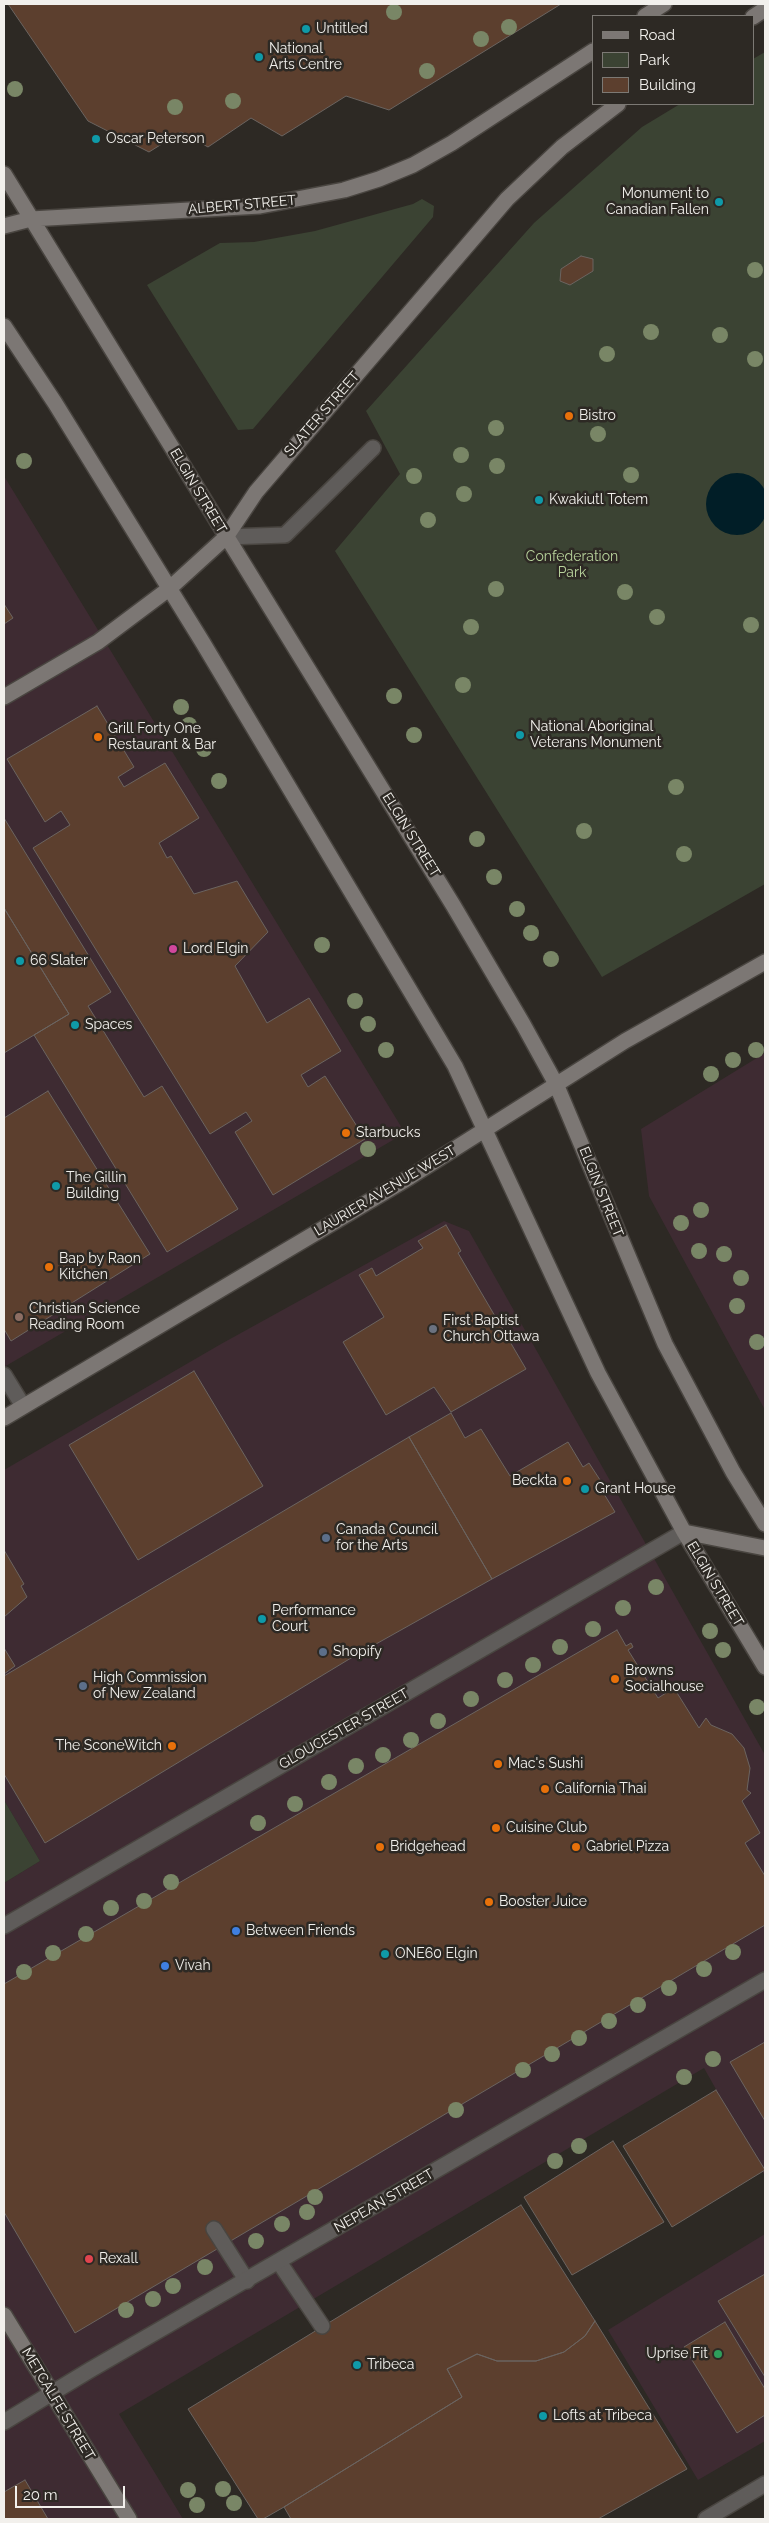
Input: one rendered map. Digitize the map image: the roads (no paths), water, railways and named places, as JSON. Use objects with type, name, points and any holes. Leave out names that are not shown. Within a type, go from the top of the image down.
[{"type":"main road","points":[[647,15],[664,4]]},
{"type":"main road","points":[[754,15],[765,9]]},
{"type":"main road","name":"ALBERT STREET","points":[[4,226],[31,219],[260,206],[300,200],[362,184],[413,165],[452,143],[592,52]]},
{"type":"main road","name":"SLATER STREET","points":[[4,697],[98,642],[170,588],[226,537],[256,492],[507,199],[562,147],[617,105]]},
{"type":"main road","name":"ELGIN STREET","points":[[4,174],[453,904],[556,1084],[665,1344],[733,1472],[765,1524]]},
{"type":"main road","name":"ELGIN STREET","points":[[4,326],[55,403],[170,588],[442,1042],[486,1130],[598,1373],[684,1532],[765,1667]]},
{"type":"main road","name":"LAURIER AVENUE WEST","points":[[4,1418],[486,1130],[626,1041],[765,962]]},
{"type":"main road","points":[[684,1532],[765,1548]]},
{"type":"main road","name":"METCALFE STREET","points":[[4,2315],[129,2519]]},
{"type":"street","points":[[226,537],[285,535],[373,448]]},
{"type":"street","points":[[4,1375],[23,1406]]},
{"type":"street","name":"GLOUCESTER STREET","points":[[4,1926],[684,1532]]},
{"type":"street","name":"NEPEAN STREET","points":[[4,2422],[765,1980]]},
{"type":"street","points":[[214,2229],[247,2281]]},
{"type":"street","points":[[279,2262],[322,2326]]},
{"type":"street","points":[[706,2519],[765,2484]]},
{"type":"water","points":[[731,473],[743,473],[759,482],[766,492],[768,504],[766,516],[759,526],[743,535],[731,535],[720,530],[711,521],[706,510],[706,498],[711,487],[720,478]]},
{"type":"place","name":"Untitled","points":[[306,29]]},
{"type":"place","name":"National Arts Centre","points":[[259,57]]},
{"type":"place","name":"Oscar Peterson","points":[[96,139]]},
{"type":"place","name":"Monument to Canadian Fallen","points":[[719,202]]},
{"type":"place","name":"Bistro","points":[[569,416]]},
{"type":"place","name":"Kwakiutl Totem","points":[[539,500]]},
{"type":"place","name":"National Aboriginal Veterans Monument","points":[[520,735]]},
{"type":"place","name":"Grill Forty One Restaurant & Bar","points":[[98,737]]},
{"type":"place","name":"Lord Elgin","points":[[173,949]]},
{"type":"place","name":"66 Slater","points":[[20,961]]},
{"type":"place","name":"Spaces","points":[[75,1025]]},
{"type":"place","name":"Starbucks","points":[[346,1133]]},
{"type":"place","name":"The Gillin Building","points":[[56,1186]]},
{"type":"place","name":"Bap by Raon Kitchen","points":[[49,1267]]},
{"type":"place","name":"Christian Science Reading Room","points":[[19,1317]]},
{"type":"place","name":"First Baptist Church Ottawa","points":[[433,1329]]},
{"type":"place","name":"Beckta","points":[[567,1481]]},
{"type":"place","name":"Grant House","points":[[585,1489]]},
{"type":"place","name":"Canada Council for the Arts","points":[[326,1538]]},
{"type":"place","name":"Performance Court","points":[[262,1619]]},
{"type":"place","name":"Shopify","points":[[323,1652]]},
{"type":"place","name":"Browns Socialhouse","points":[[615,1679]]},
{"type":"place","name":"High Commission of New Zealand","points":[[83,1686]]},
{"type":"place","name":"The SconeWitch","points":[[172,1746]]},
{"type":"place","name":"Mac's Sushi","points":[[498,1764]]},
{"type":"place","name":"California Thai","points":[[545,1789]]},
{"type":"place","name":"Cuisine Club","points":[[496,1828]]},
{"type":"place","name":"Bridgehead","points":[[380,1847]]},
{"type":"place","name":"Gabriel Pizza","points":[[576,1847]]},
{"type":"place","name":"Booster Juice","points":[[489,1902]]},
{"type":"place","name":"Between Friends","points":[[236,1931]]},
{"type":"place","name":"ONE60 Elgin","points":[[385,1954]]},
{"type":"place","name":"Vivah","points":[[165,1966]]},
{"type":"place","name":"Rexall","points":[[89,2259]]},
{"type":"place","name":"Uprise Fit","points":[[718,2354]]},
{"type":"place","name":"Tribeca","points":[[357,2365]]},
{"type":"place","name":"Lofts at Tribeca","points":[[543,2416]]},
{"type":"park label","name":"Confederation Park","points":[[572,566]]}]
